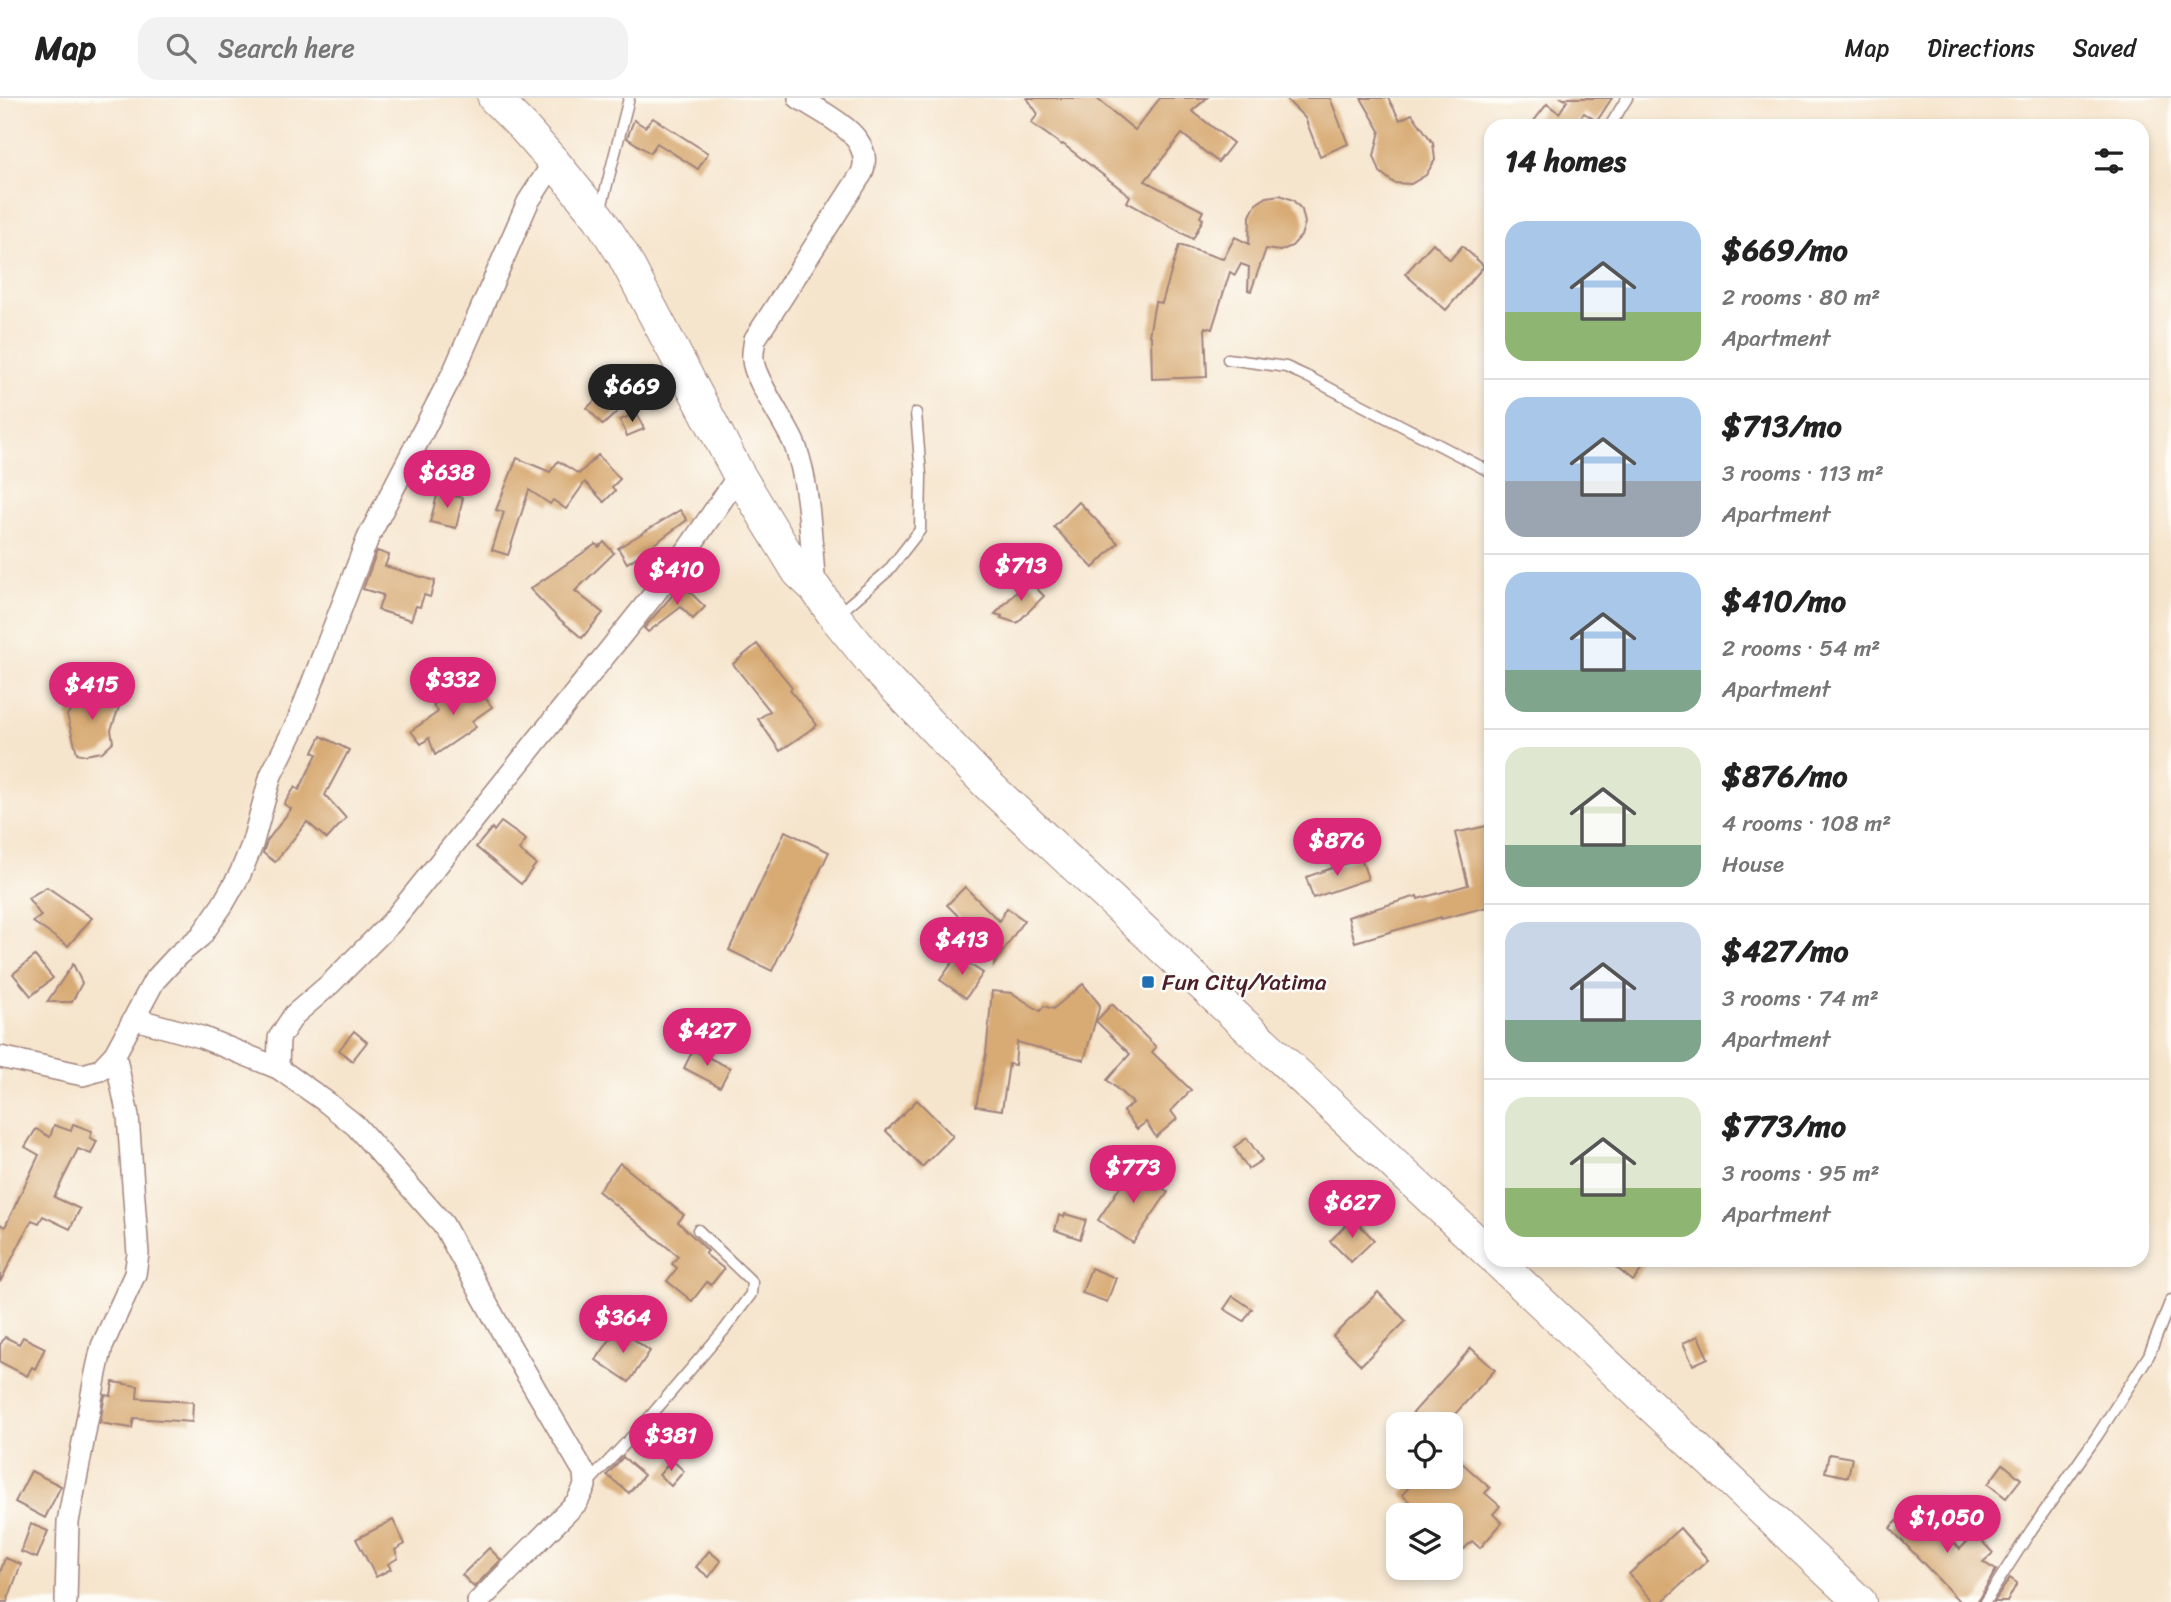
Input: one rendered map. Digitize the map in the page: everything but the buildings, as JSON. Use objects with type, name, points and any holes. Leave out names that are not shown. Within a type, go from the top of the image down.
[{"type":"main road","points":[[494,98],[554,162],[623,255],[739,475],[799,572],[815,588],[880,672],[986,783],[1484,1248]]},
{"type":"main road","points":[[1505,1267],[1860,1602]]},
{"type":"street","points":[[799,98],[840,125],[858,141],[865,159],[862,173],[755,339],[753,350],[755,368],[794,444],[802,471],[815,588]]},
{"type":"street","points":[[0,1057],[83,1074],[100,1070],[115,1054],[154,981],[178,955],[201,936],[223,904],[252,845],[271,775],[297,723],[368,538],[454,371],[528,202],[554,162]]},
{"type":"street","points":[[278,1068],[279,1038],[294,1015],[330,984],[391,923],[675,568],[739,475]]},
{"type":"street","points":[[135,1018],[201,1037],[278,1068],[356,1126],[443,1224],[584,1472],[585,1486],[577,1502],[478,1602]]},
{"type":"street","points":[[66,1602],[68,1522],[96,1373],[102,1346],[135,1274],[138,1254],[128,1116],[115,1054]]},
{"type":"lane","points":[[598,218],[629,98]]},
{"type":"lane","points":[[1614,119],[1627,98]]},
{"type":"lane","points":[[1228,359],[1286,367],[1296,371],[1380,412],[1484,468]]},
{"type":"lane","points":[[835,617],[888,571],[920,530],[921,475],[916,413]]},
{"type":"lane","points":[[585,1486],[660,1405],[751,1294],[752,1282],[698,1230]]},
{"type":"lane","points":[[1985,1602],[2149,1355],[2171,1300]]},
{"type":"place","name":"Fun City/Yatima","points":[[1148,982]]}]
